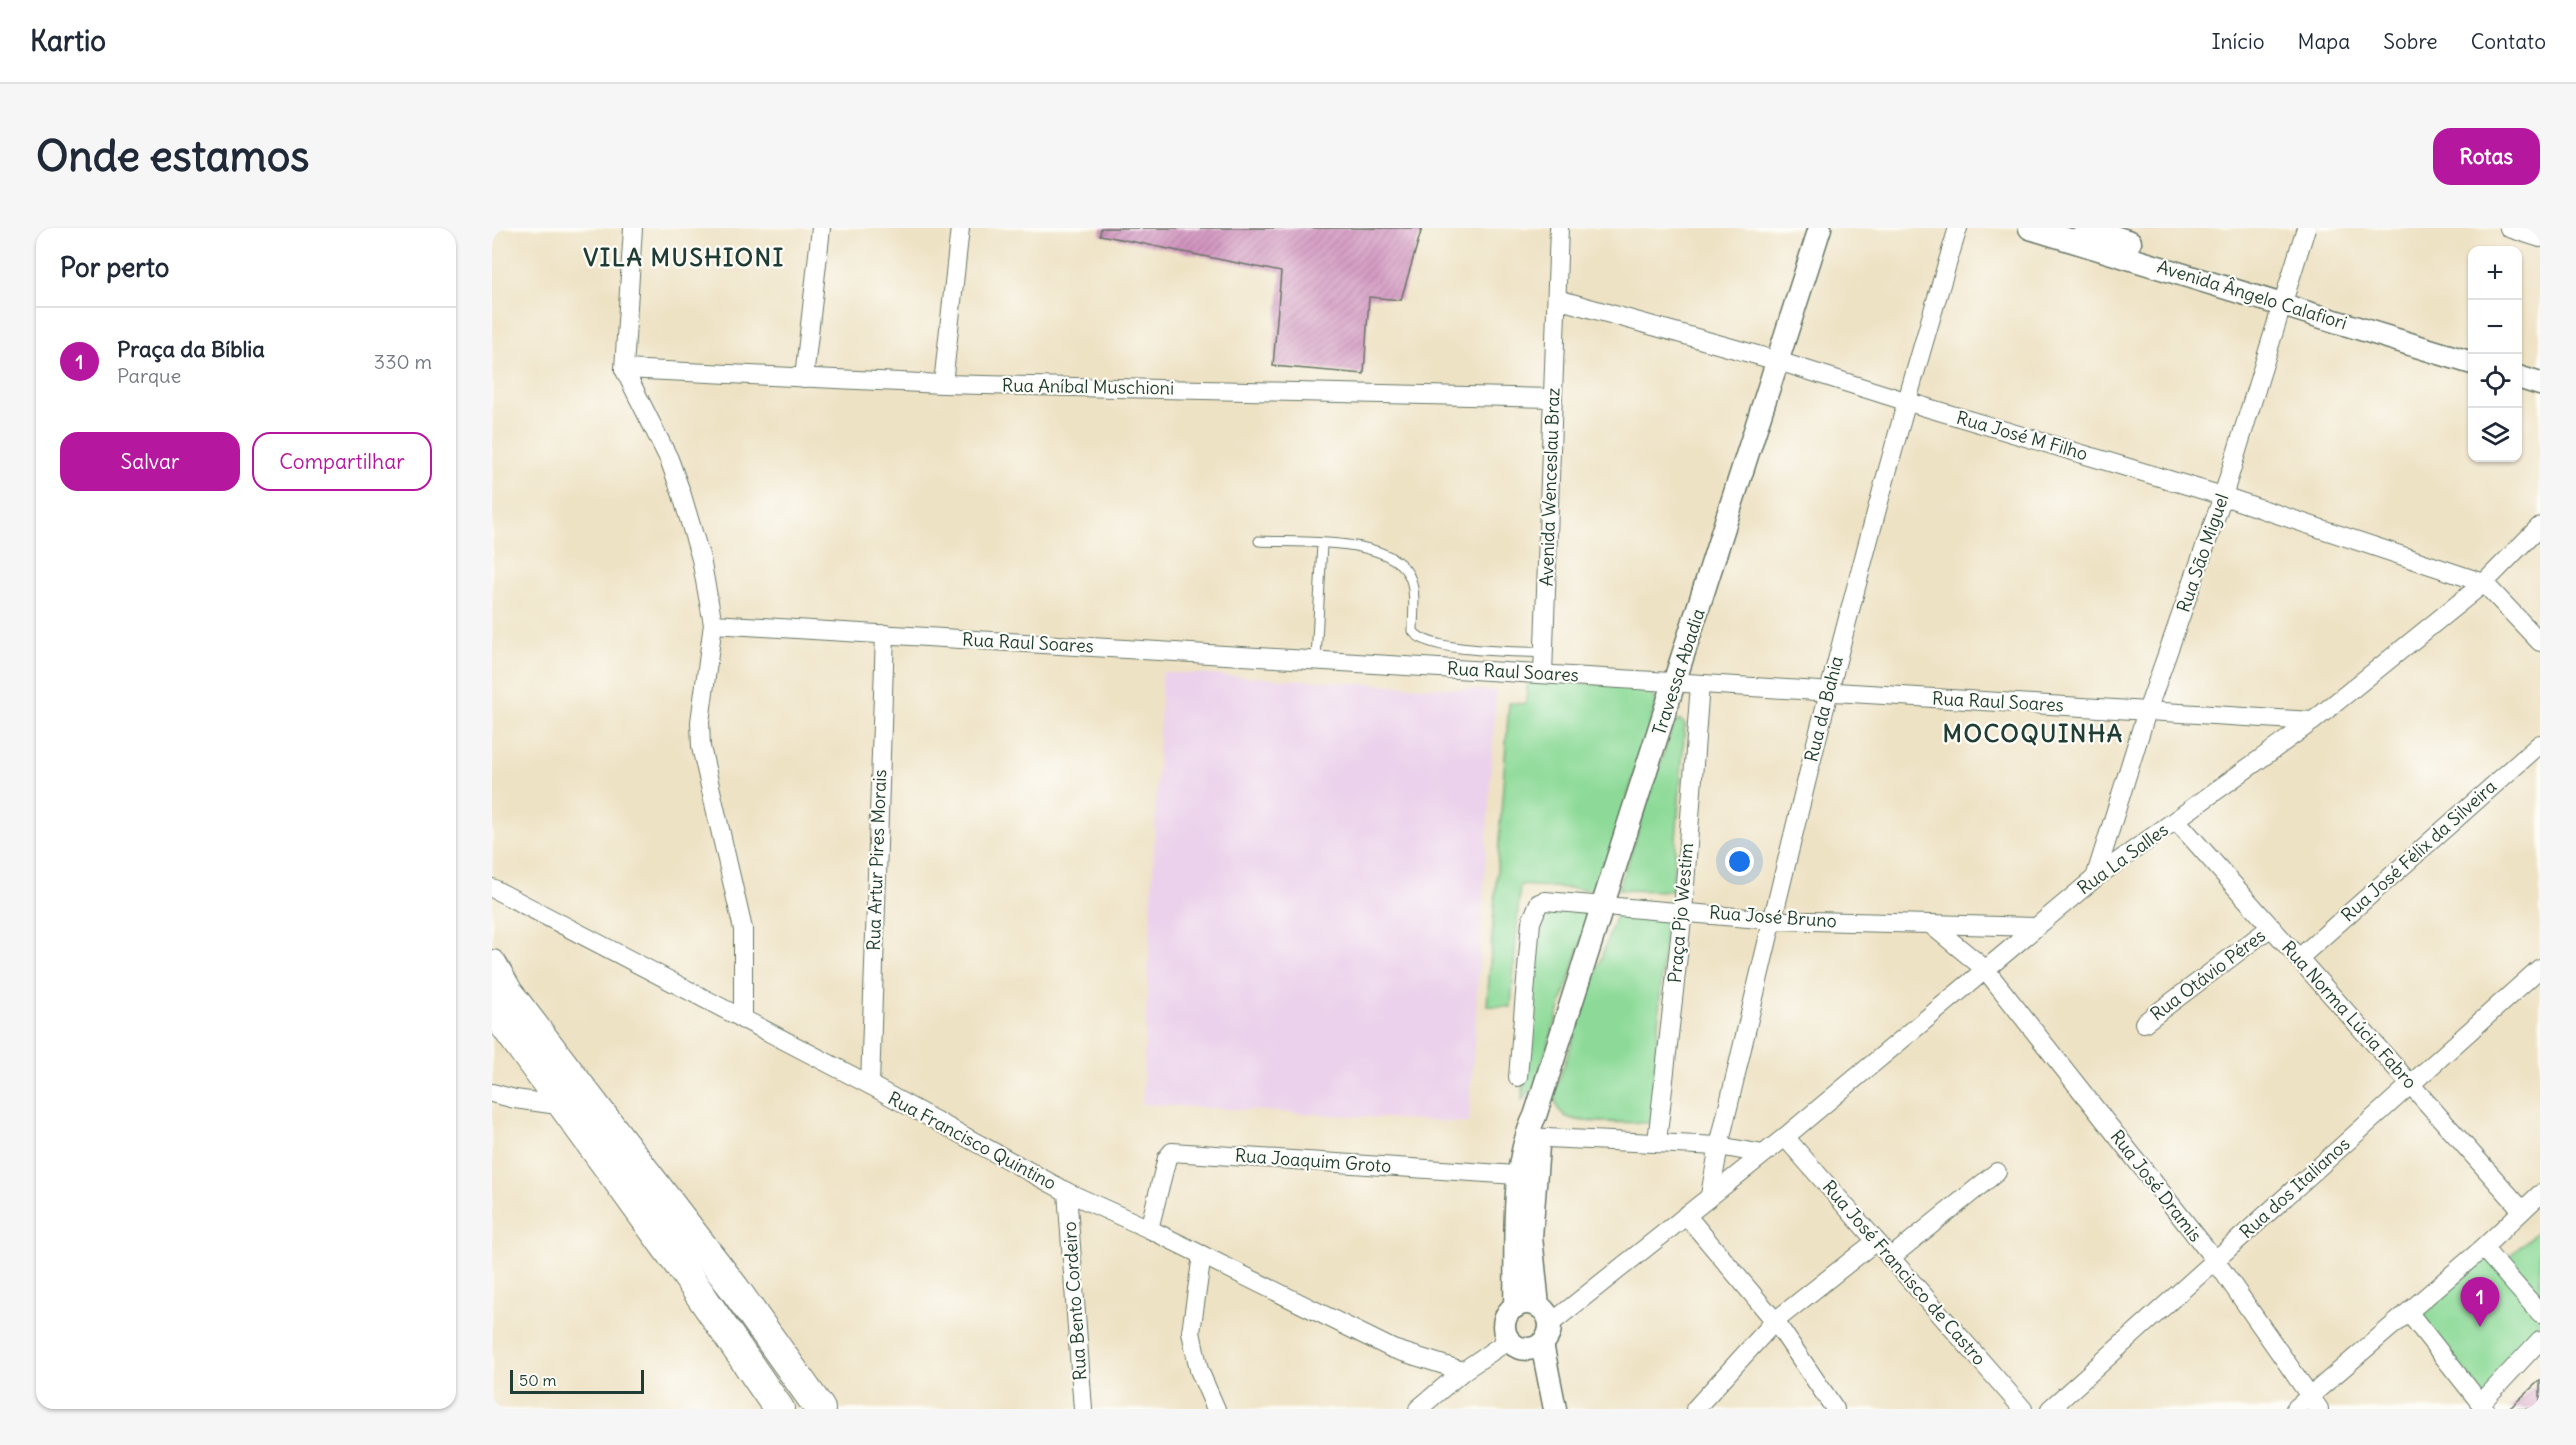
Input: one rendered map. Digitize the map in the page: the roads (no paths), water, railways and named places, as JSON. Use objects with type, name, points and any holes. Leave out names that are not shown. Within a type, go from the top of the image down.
[{"type":"highway","points":[[492,965],[508,993],[734,1288],[820,1409]]},
{"type":"highway","points":[[492,1007],[684,1271],[779,1409]]},
{"type":"street","points":[[633,228],[624,369],[669,459],[681,492],[701,559],[713,624],[700,722],[701,747],[743,929],[743,1020]]},
{"type":"street","points":[[804,378],[820,228]]},
{"type":"street","points":[[944,384],[960,228]]},
{"type":"street","name":"Avenida Wenceslau Braz","points":[[1543,674],[1560,228]]},
{"type":"street","name":"Travessa Abadia","points":[[1528,1176],[1535,1116],[1820,228]]},
{"type":"street","name":"Rua da Bahia","points":[[1710,1195],[1719,1146],[1828,691],[1905,401],[1958,228]]},
{"type":"street","name":"Avenida Ângelo Calafiori","points":[[2030,228],[2468,347]]},
{"type":"street","name":"Avenida Ângelo Calafiori","points":[[2086,228],[2468,362]]},
{"type":"street","name":"Rua São Miguel","points":[[2095,878],[2147,711],[2223,496],[2306,228]]},
{"type":"street","points":[[2509,228],[2540,238]]},
{"type":"street","name":"Rua José M Filho","points":[[1557,299],[1778,361],[2223,496],[2484,583]]},
{"type":"street","points":[[2522,365],[2540,370]]},
{"type":"street","name":"Rua Aníbal Muschioni","points":[[624,369],[944,384],[1552,398]]},
{"type":"street","points":[[2522,379],[2540,384]]},
{"type":"street","name":"Rua La Salles","points":[[1418,1409],[1463,1371],[1530,1328],[1686,1215],[1785,1137],[2095,878],[2313,721],[2484,583],[2540,526]]},
{"type":"street","points":[[2484,583],[2540,642]]},
{"type":"street","name":"Rua Raul Soares","points":[[713,624],[2313,721]]},
{"type":"street","name":"Rua Artur Pires Morais","points":[[870,1085],[885,634]]},
{"type":"street","name":"Praça Pjo Westim","points":[[1657,1142],[1683,911],[1700,684]]},
{"type":"street","name":"Rua José Félix da Silveira","points":[[2299,958],[2540,744]]},
{"type":"street","name":"Rua Norma Lúcia Fabro","points":[[2176,820],[2522,1210]]},
{"type":"street","name":"Rua Francisco Quintino","points":[[492,888],[870,1085],[1066,1192],[1202,1255],[1393,1349],[1463,1371]]},
{"type":"street","name":"Rua José Bruno","points":[[1518,1077],[1530,922],[1535,906],[1545,901],[1772,920],[2035,927]]},
{"type":"street","points":[[1930,924],[1985,969]]},
{"type":"street","name":"Rua Otávio Péres","points":[[2144,1023],[2271,927]]},
{"type":"street","name":"Rua dos Italianos","points":[[2049,1409],[2540,968]]},
{"type":"street","name":"Rua José Dramis","points":[[1985,969],[2215,1260],[2314,1403]]},
{"type":"street","points":[[492,1093],[515,1099],[565,1106]]},
{"type":"street","name":"Rua José Francisco de Castro","points":[[1785,1137],[2023,1409]]},
{"type":"street","points":[[1531,1138],[1719,1146],[1763,1154]]},
{"type":"street","name":"Rua Joaquim Groto","points":[[1149,1230],[1167,1158],[1172,1152],[1528,1176]]},
{"type":"street","points":[[1890,1258],[1997,1172]]},
{"type":"street","points":[[1528,1176],[1531,1237],[1530,1328],[1541,1409]]},
{"type":"street","name":"Rua Bento Cordeiro","points":[[1066,1192],[1083,1409]]},
{"type":"street","points":[[2295,1409],[2314,1403],[2409,1312],[2483,1248],[2540,1194]]},
{"type":"street","points":[[1686,1215],[1775,1321],[1835,1409]]},
{"type":"street","points":[[1695,1409],[1775,1321],[1876,1241]]},
{"type":"street","points":[[2483,1248],[2540,1313]]},
{"type":"street","points":[[1202,1255],[1191,1332],[1199,1370],[1216,1409]]},
{"type":"street","points":[[2409,1312],[2483,1406],[2540,1340]]},
{"type":"street","points":[[1530,1328],[1556,1409]]},
{"type":"street","points":[[757,1379],[770,1409]]},
{"type":"lane","points":[[1259,541],[1352,545],[1393,556],[1404,566],[1412,582],[1413,631],[1421,639],[1449,646],[1544,653]]},
{"type":"lane","points":[[1316,660],[1322,544]]},
{"type":"place","name":"Praça da Bíblia","points":[[2480,1327]]},
{"type":"district","name":"VILA MUSHIONI","points":[[684,258]]},
{"type":"district","name":"MOCOQUINHA","points":[[2033,734]]}]
